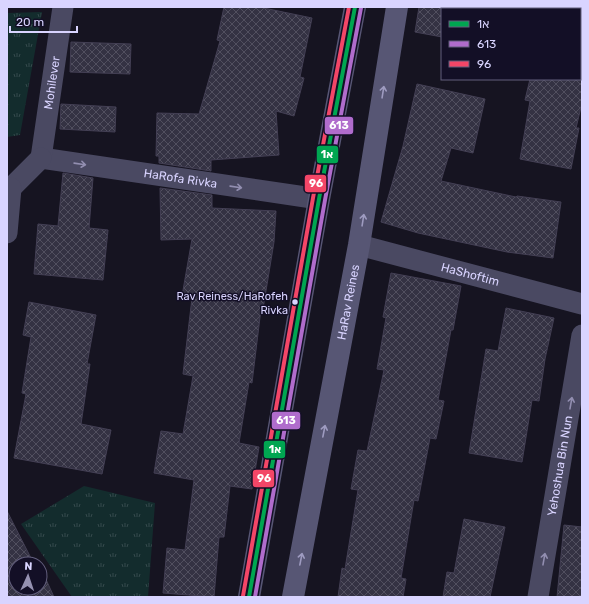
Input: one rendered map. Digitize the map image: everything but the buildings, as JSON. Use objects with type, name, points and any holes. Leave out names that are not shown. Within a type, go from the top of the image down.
[{"type":"main road","points":[[249,597],[319,199],[355,7]]},
{"type":"main road","name":"HaRav Reines","points":[[294,597],[359,245],[397,7]]},
{"type":"street","name":"Mohilever","points":[[41,158],[63,7]]},
{"type":"street","points":[[7,233],[9,188],[41,158]]},
{"type":"street","name":"HaRofa Rivka","points":[[41,158],[319,199]]},
{"type":"street","name":"HaShoftim","points":[[359,245],[582,304]]},
{"type":"street","name":"Yehoshua Bin Nun","points":[[538,597],[582,335]]},
{"type":"green space","points":[[42,12],[20,135],[7,137],[7,13]]},
{"type":"green space","points":[[84,486],[155,503],[148,597],[72,597],[48,563],[48,556],[43,556],[21,524]]},
{"type":"transit line","name":"96","points":[[243,596],[313,198],[349,7]]},
{"type":"transit line","name":"1א","points":[[249,597],[319,199],[355,7]]},
{"type":"transit line","name":"613","points":[[255,597],[325,200],[361,8]]},
{"type":"place","name":"Rav Reiness/HaRofeh Rivka","points":[[295,302]]}]
